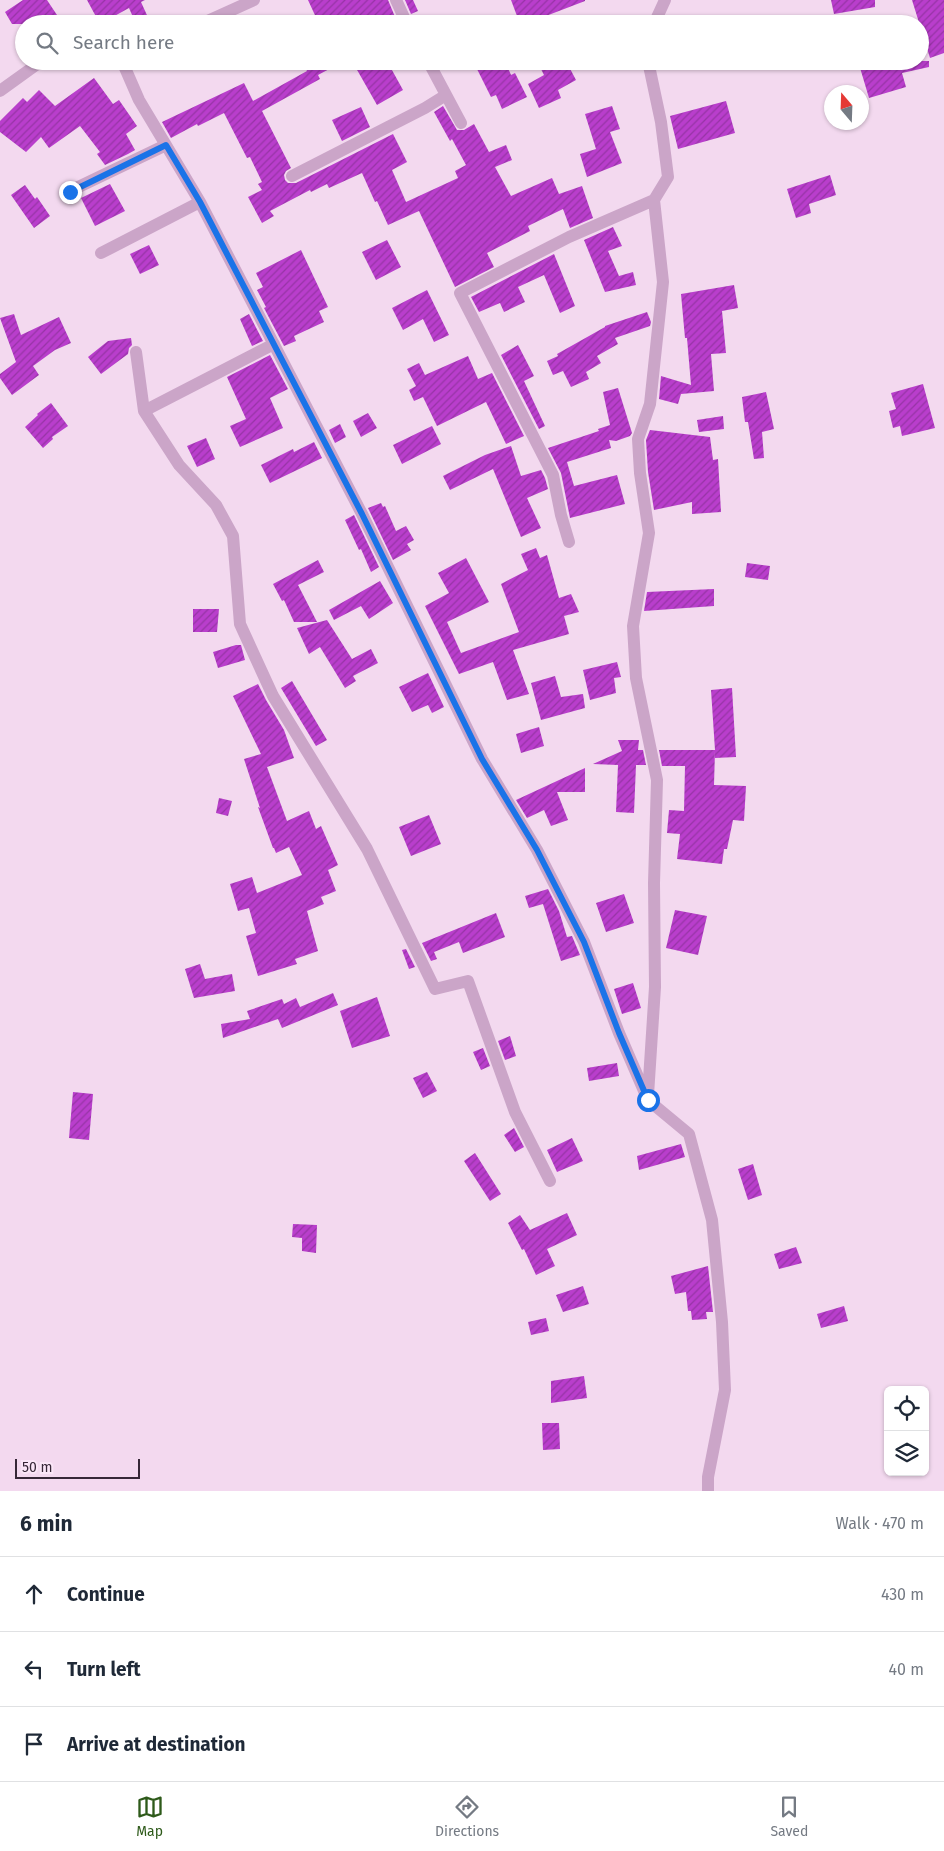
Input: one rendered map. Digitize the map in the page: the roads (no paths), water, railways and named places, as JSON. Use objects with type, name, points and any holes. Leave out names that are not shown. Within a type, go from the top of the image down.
[{"type":"street","points":[[221,15],[254,0]]},
{"type":"street","points":[[396,0],[404,15]]},
{"type":"street","points":[[658,15],[665,0]]},
{"type":"street","points":[[0,91],[29,70]]},
{"type":"street","points":[[126,70],[139,100],[200,202],[362,514],[482,759],[537,850],[584,942],[619,1033],[648,1100],[689,1134],[712,1220],[722,1322],[725,1390],[708,1477],[708,1491]]},
{"type":"street","points":[[433,70],[461,123]]},
{"type":"street","points":[[568,542],[553,475],[460,293],[569,237],[654,200],[668,177],[662,122],[650,70]]},
{"type":"street","points":[[292,176],[425,108],[446,95]]},
{"type":"street","points":[[70,192],[166,145]]},
{"type":"street","points":[[648,1100],[650,1042],[655,988],[654,883],[656,780],[636,678],[633,626],[649,533],[640,473],[638,439],[650,404],[663,282],[654,200]]},
{"type":"street","points":[[101,253],[200,202]]},
{"type":"street","points":[[144,411],[274,344]]},
{"type":"street","points":[[136,352],[144,411],[180,465],[216,505],[233,536],[240,624],[273,696],[367,849],[435,990],[468,980],[515,1112],[550,1181]]}]
